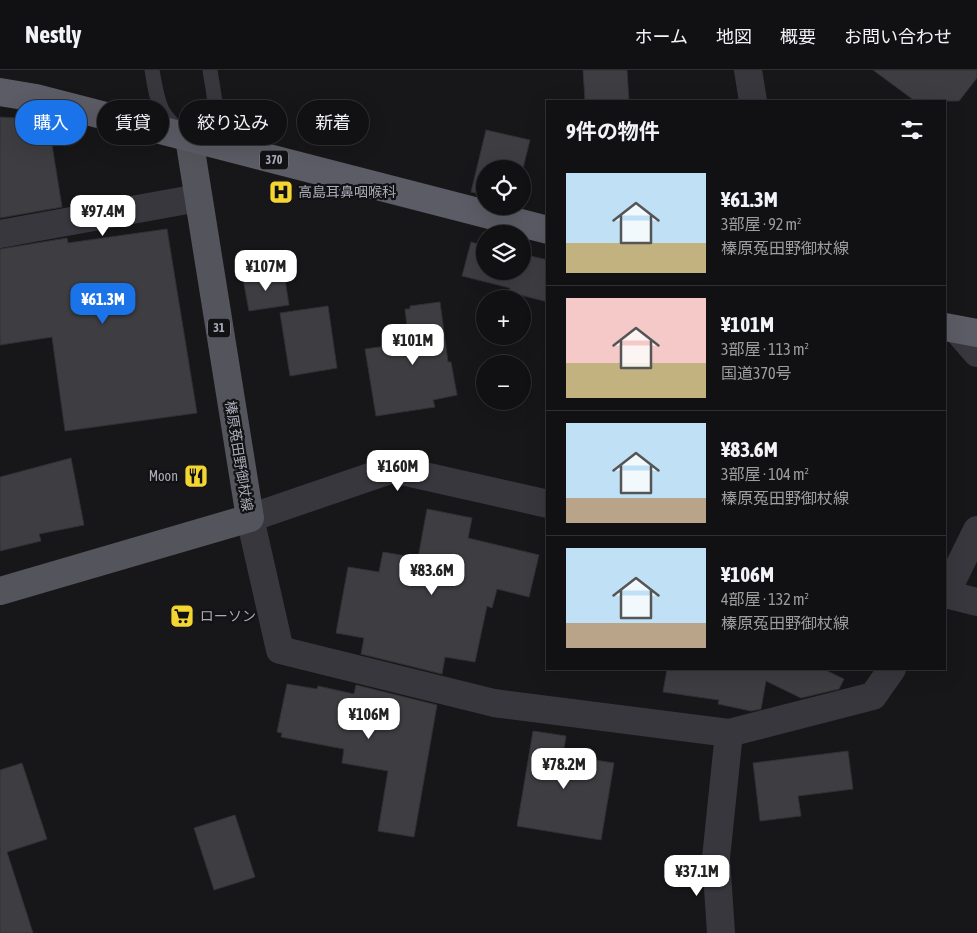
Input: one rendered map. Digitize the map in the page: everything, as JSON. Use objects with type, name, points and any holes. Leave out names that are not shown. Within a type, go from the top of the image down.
[{"type":"highway","name":"370","points":[[0,92],[36,98],[179,136]]},
{"type":"highway","name":"370","points":[[215,145],[546,229]]},
{"type":"main road","name":"榛原菟田野御杖線","points":[[0,590],[250,518],[189,145]]},
{"type":"street","points":[[748,70],[753,100]]},
{"type":"street","points":[[0,234],[198,198]]},
{"type":"street","points":[[960,330],[977,354]]},
{"type":"street","points":[[546,504],[393,469],[250,518],[280,650],[494,703],[729,733],[873,696],[891,670]]},
{"type":"street","points":[[946,592],[977,530]]},
{"type":"street","points":[[946,594],[977,602]]},
{"type":"street","points":[[721,933],[716,858],[729,733]]},
{"type":"lane","points":[[152,70],[158,105],[171,125],[179,131]]},
{"type":"lane","points":[[210,70],[214,100]]},
{"type":"building","points":[[583,70],[627,70],[629,100],[585,100]]},
{"type":"building","points":[[873,70],[977,70],[977,78],[959,101],[914,100]]},
{"type":"building","points":[[0,117],[15,118],[15,145],[52,145],[62,207],[0,218]]},
{"type":"building","points":[[486,130],[530,140],[525,160],[479,160]]},
{"type":"building","points":[[476,171],[476,193],[471,192]]},
{"type":"building","points":[[167,229],[197,413],[65,431],[52,337],[0,345],[0,249],[67,238],[68,243]]},
{"type":"building","points":[[471,242],[476,243],[476,280],[462,276]]},
{"type":"building","points":[[531,256],[546,260],[546,302],[531,298],[531,290],[509,290],[510,288],[478,280],[531,280]]},
{"type":"building","points":[[284,273],[289,305],[249,311],[243,279]]},
{"type":"building","points":[[440,302],[448,362],[451,362],[457,395],[433,400],[435,407],[376,416],[365,349],[409,343],[405,309],[410,309],[410,306]]},
{"type":"building","points":[[328,306],[337,368],[290,376],[280,313]]},
{"type":"building","points":[[71,458],[84,525],[39,534],[41,541],[0,551],[0,477]]},
{"type":"building","points":[[427,509],[472,518],[468,538],[539,555],[529,597],[497,589],[492,608],[487,606],[475,662],[445,657],[442,674],[361,654],[364,638],[336,633],[348,567],[379,572],[383,552],[418,558]]},
{"type":"building","points":[[667,670],[825,670],[844,679],[839,689],[801,698],[766,681],[761,709],[751,711],[718,704],[719,700],[663,692]]},
{"type":"building","points":[[287,684],[317,689],[318,686],[354,694],[356,685],[437,705],[414,837],[378,831],[388,771],[342,763],[344,749],[281,737],[282,733],[277,732]]},
{"type":"building","points":[[533,731],[566,736],[563,755],[614,763],[601,840],[517,826]]},
{"type":"building","points":[[848,751],[853,789],[798,796],[801,816],[760,821],[753,763]]},
{"type":"building","points":[[22,763],[47,839],[7,852],[33,933],[0,933],[0,770]]},
{"type":"building","points":[[235,815],[255,877],[214,890],[194,828]]},
{"type":"place","name":"高島耳鼻咽喉科","points":[[281,192]]},
{"type":"place","name":"Moon","points":[[196,476]]},
{"type":"place","name":"ローソン","points":[[182,616]]}]
